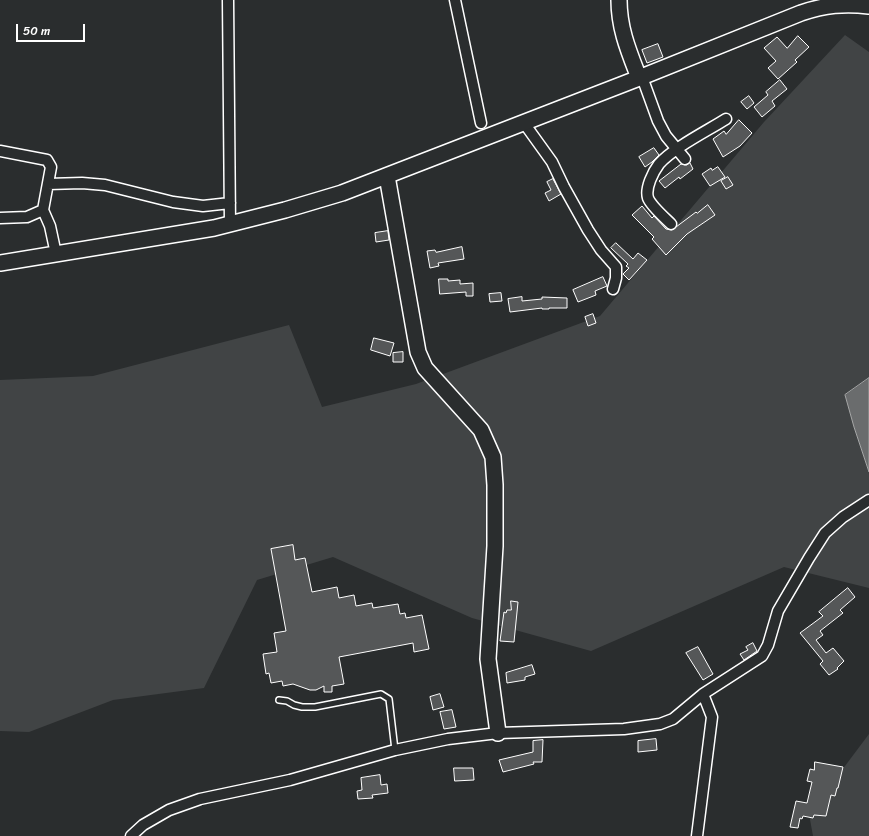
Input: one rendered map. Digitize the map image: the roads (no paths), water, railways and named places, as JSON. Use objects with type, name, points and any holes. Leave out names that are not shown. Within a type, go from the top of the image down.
[{"type":"street","points":[[228,0],[230,224]]},
{"type":"street","points":[[455,0],[481,123]]},
{"type":"street","points":[[619,0],[619,16],[626,42],[640,78],[666,136],[685,159]]},
{"type":"street","points":[[0,263],[214,228],[285,210],[342,193],[387,176],[640,78],[801,13],[819,7],[834,5],[869,6]]},
{"type":"street","points":[[671,224],[650,202],[648,197],[649,186],[653,174],[660,164],[677,150],[726,119]]},
{"type":"street","points":[[524,122],[552,162],[564,187],[600,250],[616,267],[616,278],[613,289]]},
{"type":"street","points":[[0,151],[47,160],[51,167],[43,210],[50,226],[56,254]]},
{"type":"street","points":[[387,176],[418,352],[425,368],[481,430],[493,457],[495,485],[495,546],[488,659],[498,733]]},
{"type":"street","points":[[48,184],[82,183],[105,185],[173,202],[203,206],[230,203]]},
{"type":"street","points":[[0,218],[27,217],[43,210]]},
{"type":"street","points":[[131,836],[143,825],[170,810],[200,799],[290,780],[395,750],[448,739],[498,733],[624,729],[660,724],[673,719],[703,694],[762,656],[768,645],[778,611],[825,533],[843,517],[869,500]]},
{"type":"street","points":[[697,836],[712,717],[703,694]]},
{"type":"lane","points":[[279,700],[287,701],[302,707],[315,707],[382,694],[389,699],[395,750]]}]
